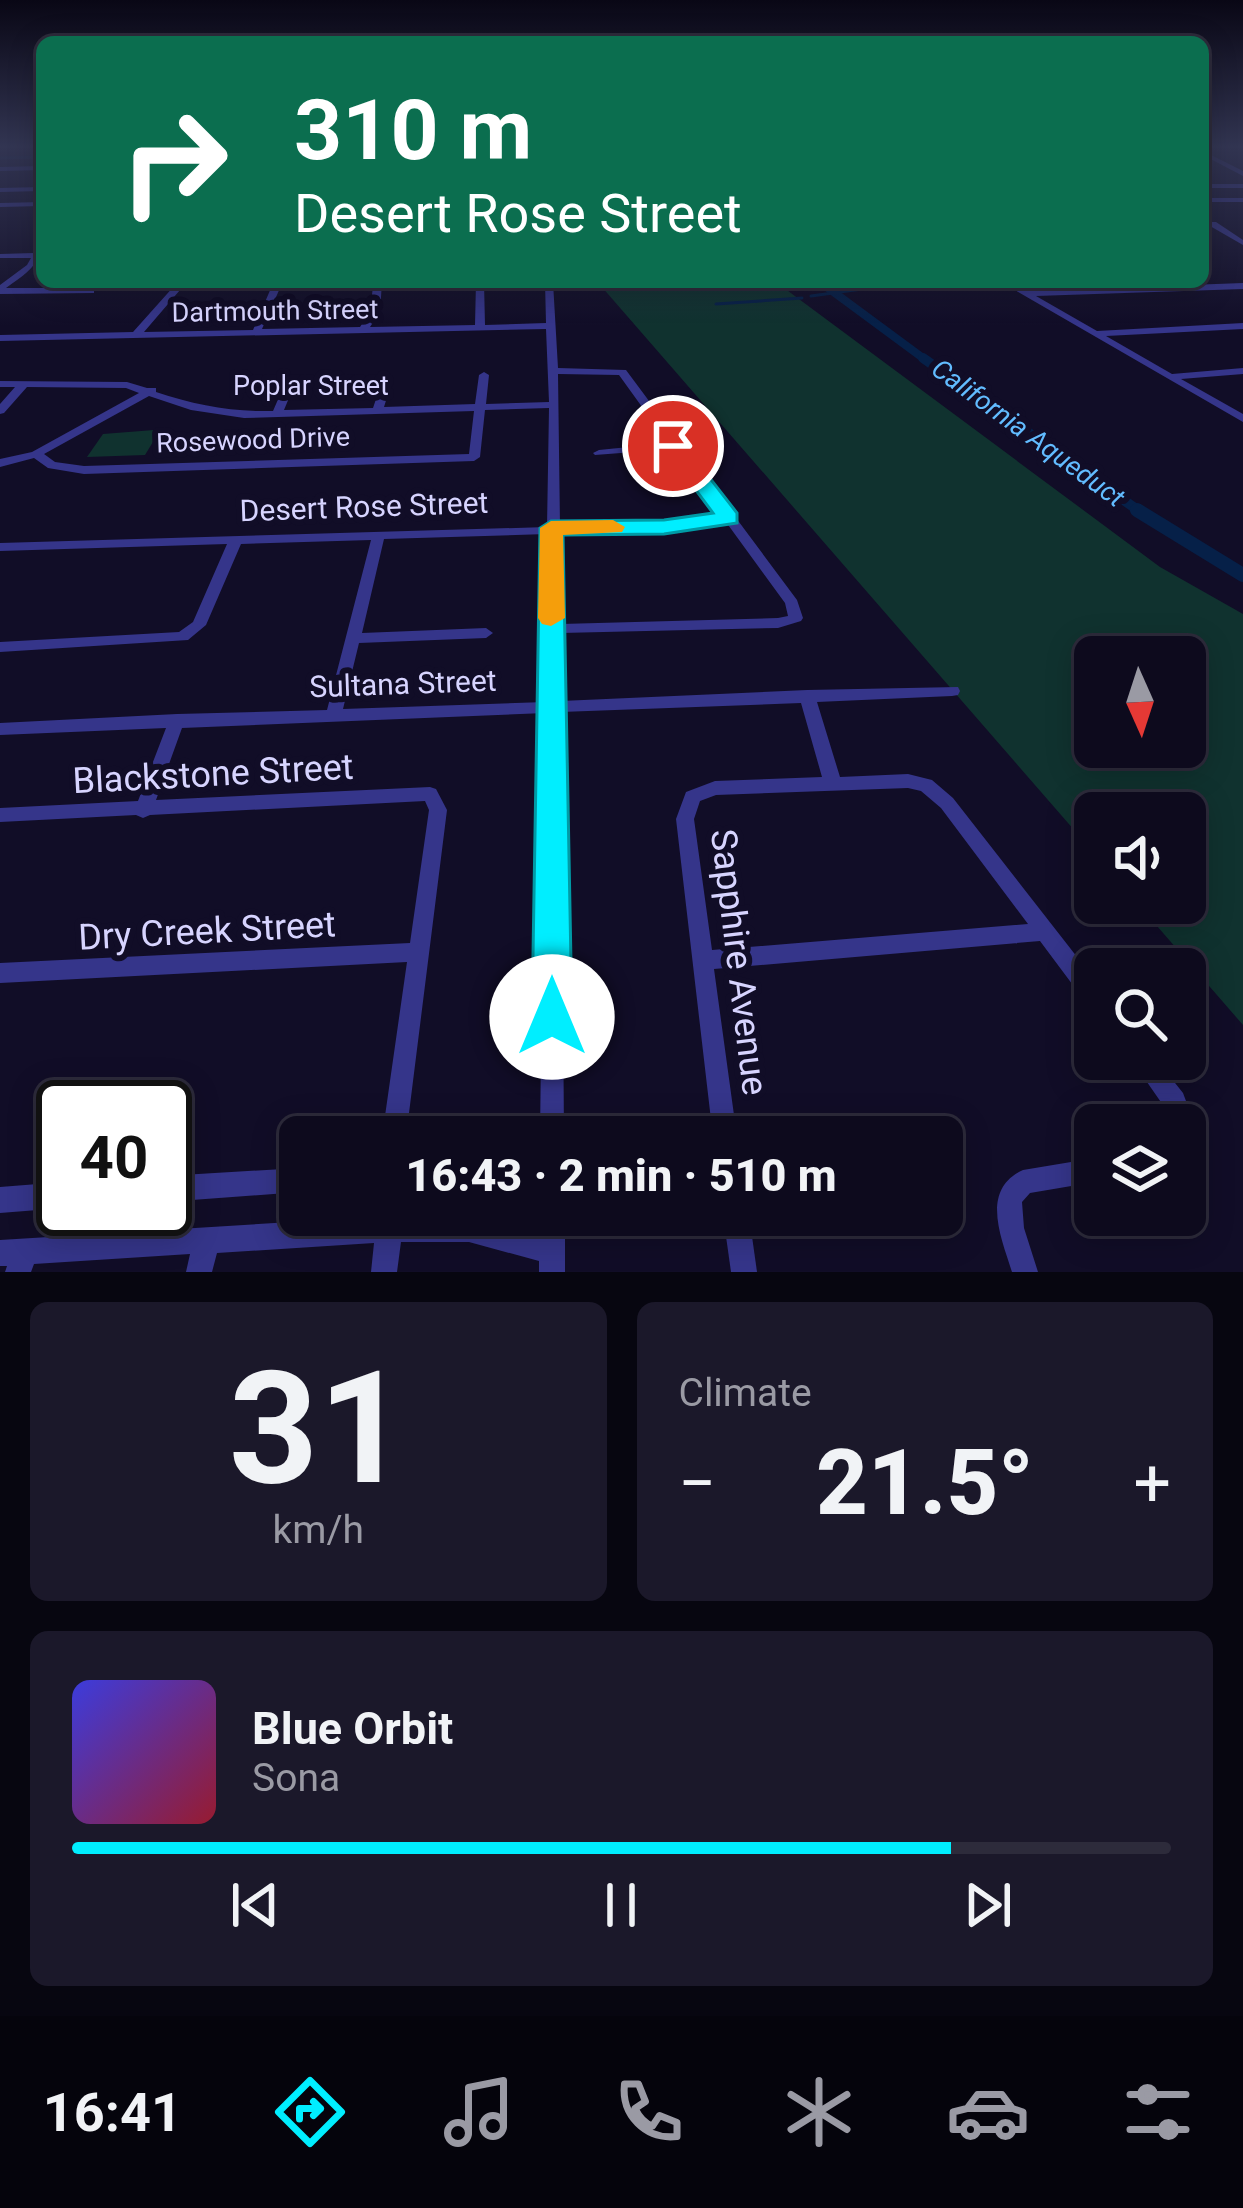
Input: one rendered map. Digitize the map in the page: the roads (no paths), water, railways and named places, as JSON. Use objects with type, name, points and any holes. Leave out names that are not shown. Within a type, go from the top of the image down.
[{"type":"street","points":[[1213,224],[1243,243]]},
{"type":"street","points":[[0,256],[36,255]]},
{"type":"street","points":[[0,290],[36,258]]},
{"type":"street","points":[[1209,278],[1221,286]]},
{"type":"street","points":[[1209,286],[1243,286]]},
{"type":"street","points":[[136,334],[177,288]]},
{"type":"street","points":[[257,331],[275,288]]},
{"type":"street","points":[[364,328],[375,312],[377,288]]},
{"type":"street","points":[[480,288],[480,328]]},
{"type":"street","points":[[549,288],[554,405],[552,1116]]},
{"type":"street","points":[[1016,288],[1243,419]]},
{"type":"street","points":[[1026,294],[1172,288]]},
{"type":"street","points":[[0,290],[91,291]]},
{"type":"street","name":"Dartmouth Street","points":[[0,338],[550,326]]},
{"type":"street","points":[[1096,334],[1243,326]]},
{"type":"street","points":[[551,629],[778,623],[796,618],[792,603],[622,372],[553,371]]},
{"type":"street","points":[[1171,377],[1243,371]]},
{"type":"street","points":[[482,409],[484,375]]},
{"type":"street","points":[[377,410],[388,378]]},
{"type":"street","points":[[277,414],[290,381]]},
{"type":"street","name":"Poplar Street","points":[[0,384],[127,385],[191,407],[277,414],[554,405]]},
{"type":"street","points":[[0,411],[24,384]]},
{"type":"street","points":[[0,463],[36,454],[152,391]]},
{"type":"street","name":"Rosewood Drive","points":[[36,454],[52,464],[85,470],[474,457],[482,409]]},
{"type":"street","points":[[599,452],[673,446]]},
{"type":"street","name":"Desert Rose Street","points":[[0,547],[664,527],[729,518]]},
{"type":"street","points":[[334,714],[379,534]]},
{"type":"street","points":[[0,647],[183,637],[199,625],[236,539]]},
{"type":"street","points":[[353,638],[486,633]]},
{"type":"street","name":"Sultana Street","points":[[0,729],[952,691]]},
{"type":"street","points":[[807,696],[833,784],[926,785],[947,803],[1074,970]]},
{"type":"street","points":[[143,811],[177,720]]},
{"type":"street","name":"Sapphire Avenue","points":[[723,1116],[685,819],[692,797],[715,788],[833,784]]},
{"type":"street","name":"Blackstone Street","points":[[0,815],[430,794],[438,810],[418,952]]},
{"type":"street","points":[[705,960],[1045,932]]},
{"type":"street","points":[[397,1116],[418,952]]},
{"type":"street","name":"Dry Creek Street","points":[[0,974],[418,952]]},
{"type":"street","points":[[1025,1272],[1011,1228],[1010,1198],[1023,1182],[1074,1174]]},
{"type":"street","points":[[192,1187],[279,1181]]},
{"type":"street","points":[[0,1199],[36,1197]]},
{"type":"street","points":[[15,1259],[283,1236]]},
{"type":"street","points":[[384,1272],[388,1236]]},
{"type":"street","points":[[487,1236],[552,1262]]},
{"type":"street","points":[[739,1236],[744,1272]]},
{"type":"street","points":[[200,1272],[207,1241]]},
{"type":"waterway","name":"California Aqueduct","points":[[828,288],[927,361]]},
{"type":"waterway","name":"California Aqueduct","points":[[811,296],[862,289]]},
{"type":"waterway","points":[[716,304],[802,298]]},
{"type":"waterway","name":"California Aqueduct","points":[[923,358],[1142,513]]},
{"type":"waterway","name":"California Aqueduct","points":[[1137,510],[1243,575]]}]
